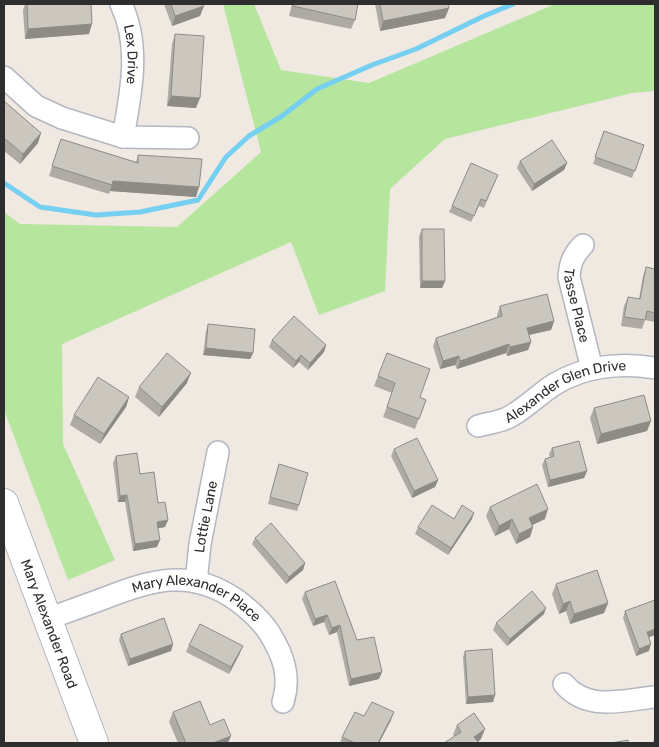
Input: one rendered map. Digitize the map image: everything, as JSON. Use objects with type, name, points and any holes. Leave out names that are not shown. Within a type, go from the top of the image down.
[{"type":"street","name":"Lex Drive","points":[[121,4],[129,24],[133,74],[123,137]]},
{"type":"street","points":[[4,77],[36,106],[62,118],[123,137],[188,138]]},
{"type":"street","name":"Tasse Place","points":[[583,245],[576,252],[570,264],[569,277],[592,369]]},
{"type":"street","name":"Alexander Glen Drive","points":[[478,426],[510,417],[554,384],[576,373],[627,365],[655,368]]},
{"type":"street","name":"Lottie Lane","points":[[196,582],[200,544],[218,452]]},
{"type":"street","name":"Mary Alexander Road","points":[[4,503],[94,743]]},
{"type":"street","name":"Mary Alexander Place","points":[[48,619],[150,582],[174,580],[196,582],[219,590],[249,608],[266,627],[279,648],[287,676],[283,702]]},
{"type":"street","points":[[564,684],[580,698],[587,701],[602,703],[655,697]]},
{"type":"green space","points":[[223,4],[254,4],[281,70],[369,83],[555,4],[655,4],[655,91],[632,93],[445,139],[390,189],[385,291],[319,315],[291,242],[62,344],[63,444],[115,560],[68,580],[4,410],[4,212],[20,224],[177,227],[261,152]]},
{"type":"building","points":[[27,4],[91,4],[92,24],[28,29]]},
{"type":"building","points":[[171,4],[203,4],[204,6],[175,16]]},
{"type":"building","points":[[293,4],[358,4],[355,20],[293,6]]},
{"type":"building","points":[[380,4],[448,4],[449,8],[383,21]]},
{"type":"building","points":[[175,34],[204,36],[200,98],[171,96]]},
{"type":"building","points":[[4,101],[41,133],[23,154],[4,138]]},
{"type":"building","points":[[604,131],[644,145],[635,171],[595,157]]},
{"type":"building","points":[[61,139],[138,163],[138,155],[202,159],[199,187],[113,181],[112,185],[52,166]]},
{"type":"building","points":[[552,140],[567,163],[534,184],[520,161]]},
{"type":"building","points":[[471,163],[498,175],[486,201],[481,199],[474,216],[452,206]]},
{"type":"building","points":[[422,229],[444,229],[445,281],[422,281]]},
{"type":"building","points":[[646,267],[655,269],[655,313],[647,311],[645,320],[624,317],[628,297],[640,299]]},
{"type":"building","points":[[547,294],[554,321],[527,328],[531,342],[510,347],[509,344],[460,361],[459,356],[443,361],[436,338],[502,316],[500,306]]},
{"type":"building","points":[[294,316],[326,345],[310,363],[301,355],[296,361],[272,340]]},
{"type":"building","points":[[208,324],[255,329],[253,353],[206,348]]},
{"type":"building","points":[[167,353],[191,373],[162,407],[139,387]]},
{"type":"building","points":[[387,353],[430,369],[420,397],[426,400],[419,419],[387,407],[395,383],[378,376]]},
{"type":"building","points":[[98,377],[129,397],[104,434],[74,415]]},
{"type":"building","points":[[644,395],[651,421],[601,434],[594,408]]},
{"type":"building","points":[[417,438],[438,480],[414,491],[394,449]]},
{"type":"building","points":[[579,441],[587,471],[550,480],[545,459],[554,456],[552,448]]},
{"type":"building","points":[[137,453],[140,474],[154,472],[158,503],[165,502],[168,520],[157,522],[160,540],[135,544],[127,495],[120,496],[116,456]]},
{"type":"building","points":[[279,464],[308,473],[299,505],[270,497]]},
{"type":"building","points":[[537,484],[548,509],[529,518],[533,527],[519,534],[512,519],[499,526],[490,507]]},
{"type":"building","points":[[432,505],[454,519],[462,505],[474,513],[451,548],[418,527]]},
{"type":"building","points":[[271,523],[305,563],[289,577],[255,538]]},
{"type":"building","points":[[597,570],[608,603],[574,614],[570,601],[563,604],[556,584]]},
{"type":"building","points":[[335,581],[357,640],[374,637],[382,672],[351,679],[340,625],[332,628],[327,615],[315,619],[305,592]]},
{"type":"building","points":[[532,591],[546,608],[510,639],[496,623]]},
{"type":"building","points":[[655,600],[655,629],[647,632],[651,644],[639,649],[625,611]]},
{"type":"building","points":[[164,618],[173,644],[130,659],[121,634]]},
{"type":"building","points":[[200,624],[243,646],[231,667],[189,645]]},
{"type":"building","points":[[492,649],[495,695],[468,697],[465,651]]},
{"type":"building","points":[[200,701],[210,725],[224,719],[231,736],[213,743],[186,743],[173,712]]},
{"type":"building","points":[[372,702],[394,712],[378,743],[355,743],[342,737],[355,712],[364,716]]},
{"type":"building","points":[[474,713],[485,729],[474,737],[479,743],[444,743],[461,732],[457,725]]},
{"type":"building","points":[[628,740],[629,743],[611,743]]},
{"type":"waterway","points":[[4,183],[40,207],[96,215],[140,212],[198,200],[226,157],[249,136],[282,116],[317,89],[372,65],[416,49],[513,4]]}]
